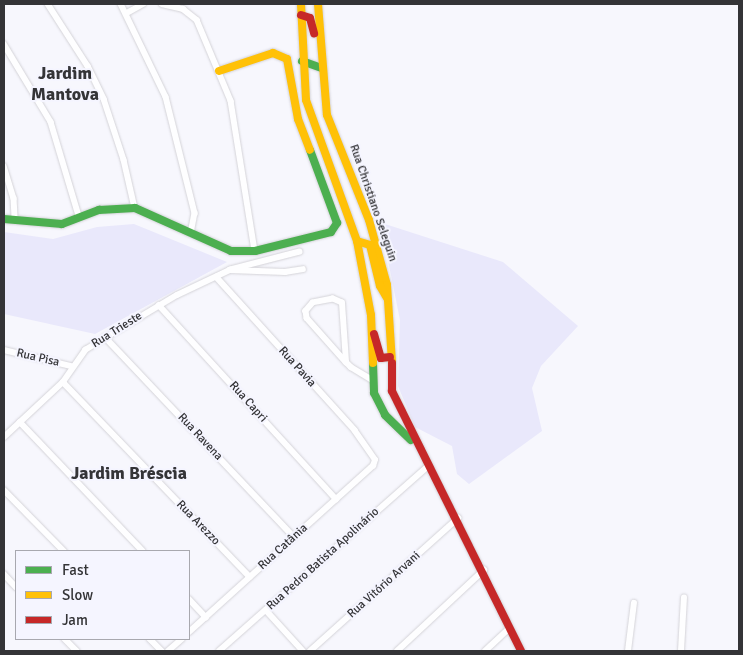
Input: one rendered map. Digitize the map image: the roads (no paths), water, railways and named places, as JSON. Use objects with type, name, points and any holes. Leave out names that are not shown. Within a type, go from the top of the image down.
[{"type":"main road","points":[[301,4],[302,61],[312,124],[357,242],[372,333],[381,358],[390,356]]},
{"type":"main road","name":"Rua Christiano Seleguin","points":[[318,4],[319,44],[327,115],[380,252],[390,302],[392,391],[414,443],[458,518],[521,651]]},
{"type":"main road","points":[[300,15],[313,23],[319,44]]},
{"type":"main road","points":[[4,220],[62,224],[99,210],[134,208],[231,251],[255,251],[331,232],[337,223],[335,213],[298,119],[287,59],[273,53],[218,71]]},
{"type":"main road","points":[[302,61],[321,68]]},
{"type":"main road","points":[[357,242],[370,245],[380,286],[390,302]]},
{"type":"main road","points":[[372,333],[371,379],[385,415],[414,443]]},
{"type":"street","points":[[48,4],[88,66],[104,99],[124,160],[134,208]]},
{"type":"street","points":[[121,4],[166,97],[186,163],[195,213],[191,234]]},
{"type":"street","points":[[127,13],[143,4]]},
{"type":"street","points":[[162,4],[191,13],[207,40],[231,101],[241,148],[255,251]]},
{"type":"street","points":[[4,44],[51,122],[79,216]]},
{"type":"street","points":[[4,166],[14,198],[16,220]]},
{"type":"street","name":"Rua Trieste","points":[[4,437],[63,382],[71,366],[85,350],[159,305],[216,276],[230,270],[300,252]]},
{"type":"street","name":"Rua Trieste","points":[[230,270],[285,272],[304,269]]},
{"type":"street","name":"Rua Pavia","points":[[216,276],[355,431],[375,460]]},
{"type":"street","points":[[346,362],[346,338],[342,303],[333,299],[308,306],[307,318],[346,362],[371,379]]},
{"type":"street","name":"Rua Capri","points":[[159,305],[336,499]]},
{"type":"street","name":"Rua Ravena","points":[[106,337],[294,537]]},
{"type":"street","points":[[335,349],[346,338]]},
{"type":"street","name":"Rua Pisa","points":[[4,350],[71,366]]},
{"type":"street","name":"Rua Arezzo","points":[[63,382],[250,577]]},
{"type":"street","points":[[20,422],[142,550]]},
{"type":"street","name":"Rua Catânia","points":[[190,631],[373,466],[375,460]]},
{"type":"street","name":"Rua Pedro Batista Apolinário","points":[[220,651],[427,467]]},
{"type":"street","points":[[4,490],[63,550]]},
{"type":"street","name":"Rua Vitório Arvani","points":[[310,651],[458,518]]},
{"type":"street","points":[[397,651],[484,570]]},
{"type":"street","points":[[4,574],[15,586]]},
{"type":"street","points":[[681,651],[684,598]]},
{"type":"street","points":[[190,600],[206,617]]},
{"type":"street","points":[[628,651],[634,603]]},
{"type":"street","points":[[266,610],[303,651]]},
{"type":"street","points":[[485,651],[509,629]]},
{"type":"street","points":[[66,640],[77,651]]},
{"type":"street","points":[[151,640],[162,651]]},
{"type":"street","points":[[168,651],[181,640]]},
{"type":"district","name":"Jardim Mantova","points":[[65,84]]},
{"type":"district","name":"Jardim Bréscia","points":[[129,473]]}]
